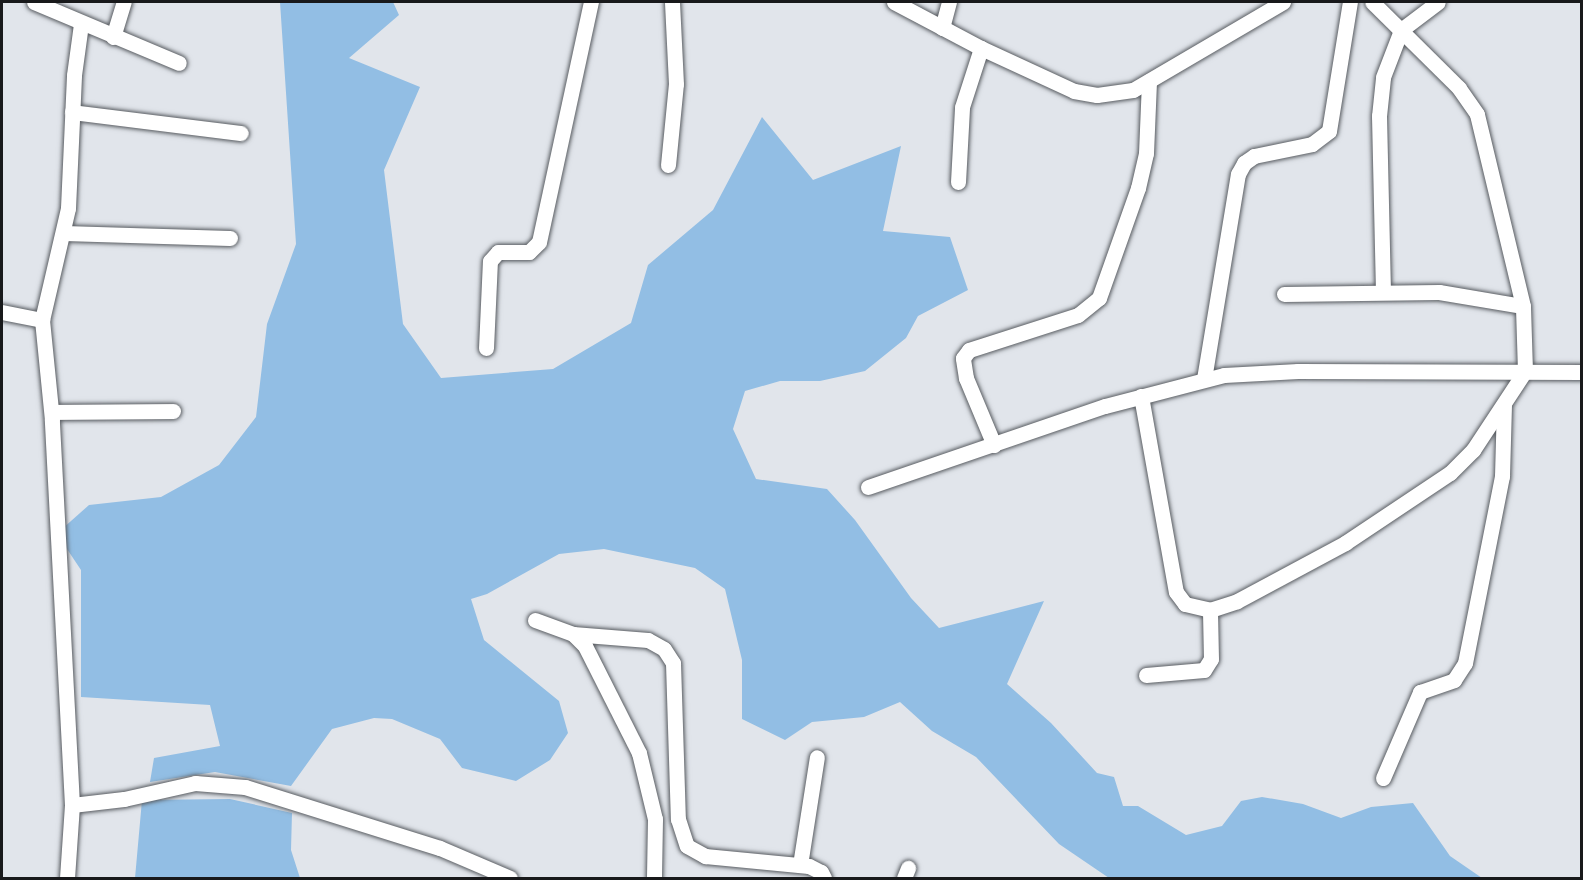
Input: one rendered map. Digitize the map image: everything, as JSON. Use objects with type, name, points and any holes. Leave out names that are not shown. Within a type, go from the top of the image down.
[{"type":"street","points":[[34,2],[81,24],[179,63]]},
{"type":"street","points":[[113,37],[124,2]]},
{"type":"street","points":[[486,348],[490,261],[498,252],[529,252],[539,242],[591,2]]},
{"type":"street","points":[[668,165],[676,84],[672,2]]},
{"type":"street","points":[[894,2],[981,48],[1074,91],[1115,94],[1149,81],[1283,2]]},
{"type":"street","points":[[942,28],[949,2]]},
{"type":"street","points":[[1204,379],[1238,174],[1244,163],[1254,156],[1312,144],[1329,131],[1350,2]]},
{"type":"street","points":[[1141,396],[1176,592],[1185,604],[1210,610],[1237,601],[1345,543],[1450,473],[1473,450],[1525,371],[1523,306],[1477,114],[1459,88],[1372,2]]},
{"type":"street","points":[[1383,292],[1379,116],[1383,77],[1401,30],[1438,2]]},
{"type":"street","points":[[67,879],[72,805],[52,412],[42,320],[63,233],[72,163],[72,112],[81,24]]},
{"type":"street","points":[[958,182],[962,107],[981,48]]},
{"type":"street","points":[[994,444],[966,378],[963,358],[969,350],[1078,315],[1099,298],[1138,188],[1146,153],[1149,81]]},
{"type":"street","points":[[72,112],[240,133]]},
{"type":"street","points":[[63,233],[230,238]]},
{"type":"street","points":[[1284,294],[1457,293],[1523,306]]},
{"type":"street","points":[[2,312],[42,320]]},
{"type":"street","points":[[868,487],[1141,396],[1204,379],[1263,372],[1581,372]]},
{"type":"street","points":[[1383,778],[1420,692],[1454,680],[1465,663],[1502,476],[1504,404]]},
{"type":"street","points":[[52,412],[173,411]]},
{"type":"street","points":[[1146,675],[1194,672],[1209,666],[1210,610]]},
{"type":"street","points":[[535,620],[573,634],[648,640],[664,649],[673,663],[678,819],[687,846],[705,856],[817,868],[824,879]]},
{"type":"street","points":[[573,634],[605,680],[639,753],[655,819],[654,879]]},
{"type":"street","points":[[800,865],[817,757]]},
{"type":"street","points":[[72,805],[124,799],[195,783],[245,788],[375,826],[510,879]]},
{"type":"water","points":[[280,2],[393,2],[399,15],[349,58],[420,87],[384,170],[403,324],[441,378],[553,369],[631,323],[648,265],[713,210],[762,117],[813,180],[901,146],[883,231],[950,237],[968,290],[918,316],[906,338],[865,371],[820,381],[780,381],[745,391],[733,429],[756,479],[827,489],[855,520],[911,598],[939,628],[1044,601],[1007,684],[1051,723],[1097,773],[1114,777],[1123,806],[1138,806],[1186,835],[1222,826],[1241,801],[1262,797],[1303,804],[1341,818],[1371,807],[1413,803],[1450,856],[1482,878],[1109,878],[1059,844],[976,757],[932,731],[900,702],[864,717],[812,722],[785,740],[742,719],[742,660],[725,589],[695,568],[604,549],[559,554],[487,594],[471,599],[484,640],[559,701],[568,733],[550,760],[516,781],[462,768],[440,739],[392,719],[374,718],[332,729],[291,786],[215,772],[150,782],[154,758],[220,746],[210,705],[81,697],[81,570],[65,546],[62,529],[89,505],[161,497],[219,465],[256,417],[267,324],[296,244]]},
{"type":"water","points":[[230,799],[292,813],[291,850],[300,878],[135,878],[142,800]]}]
